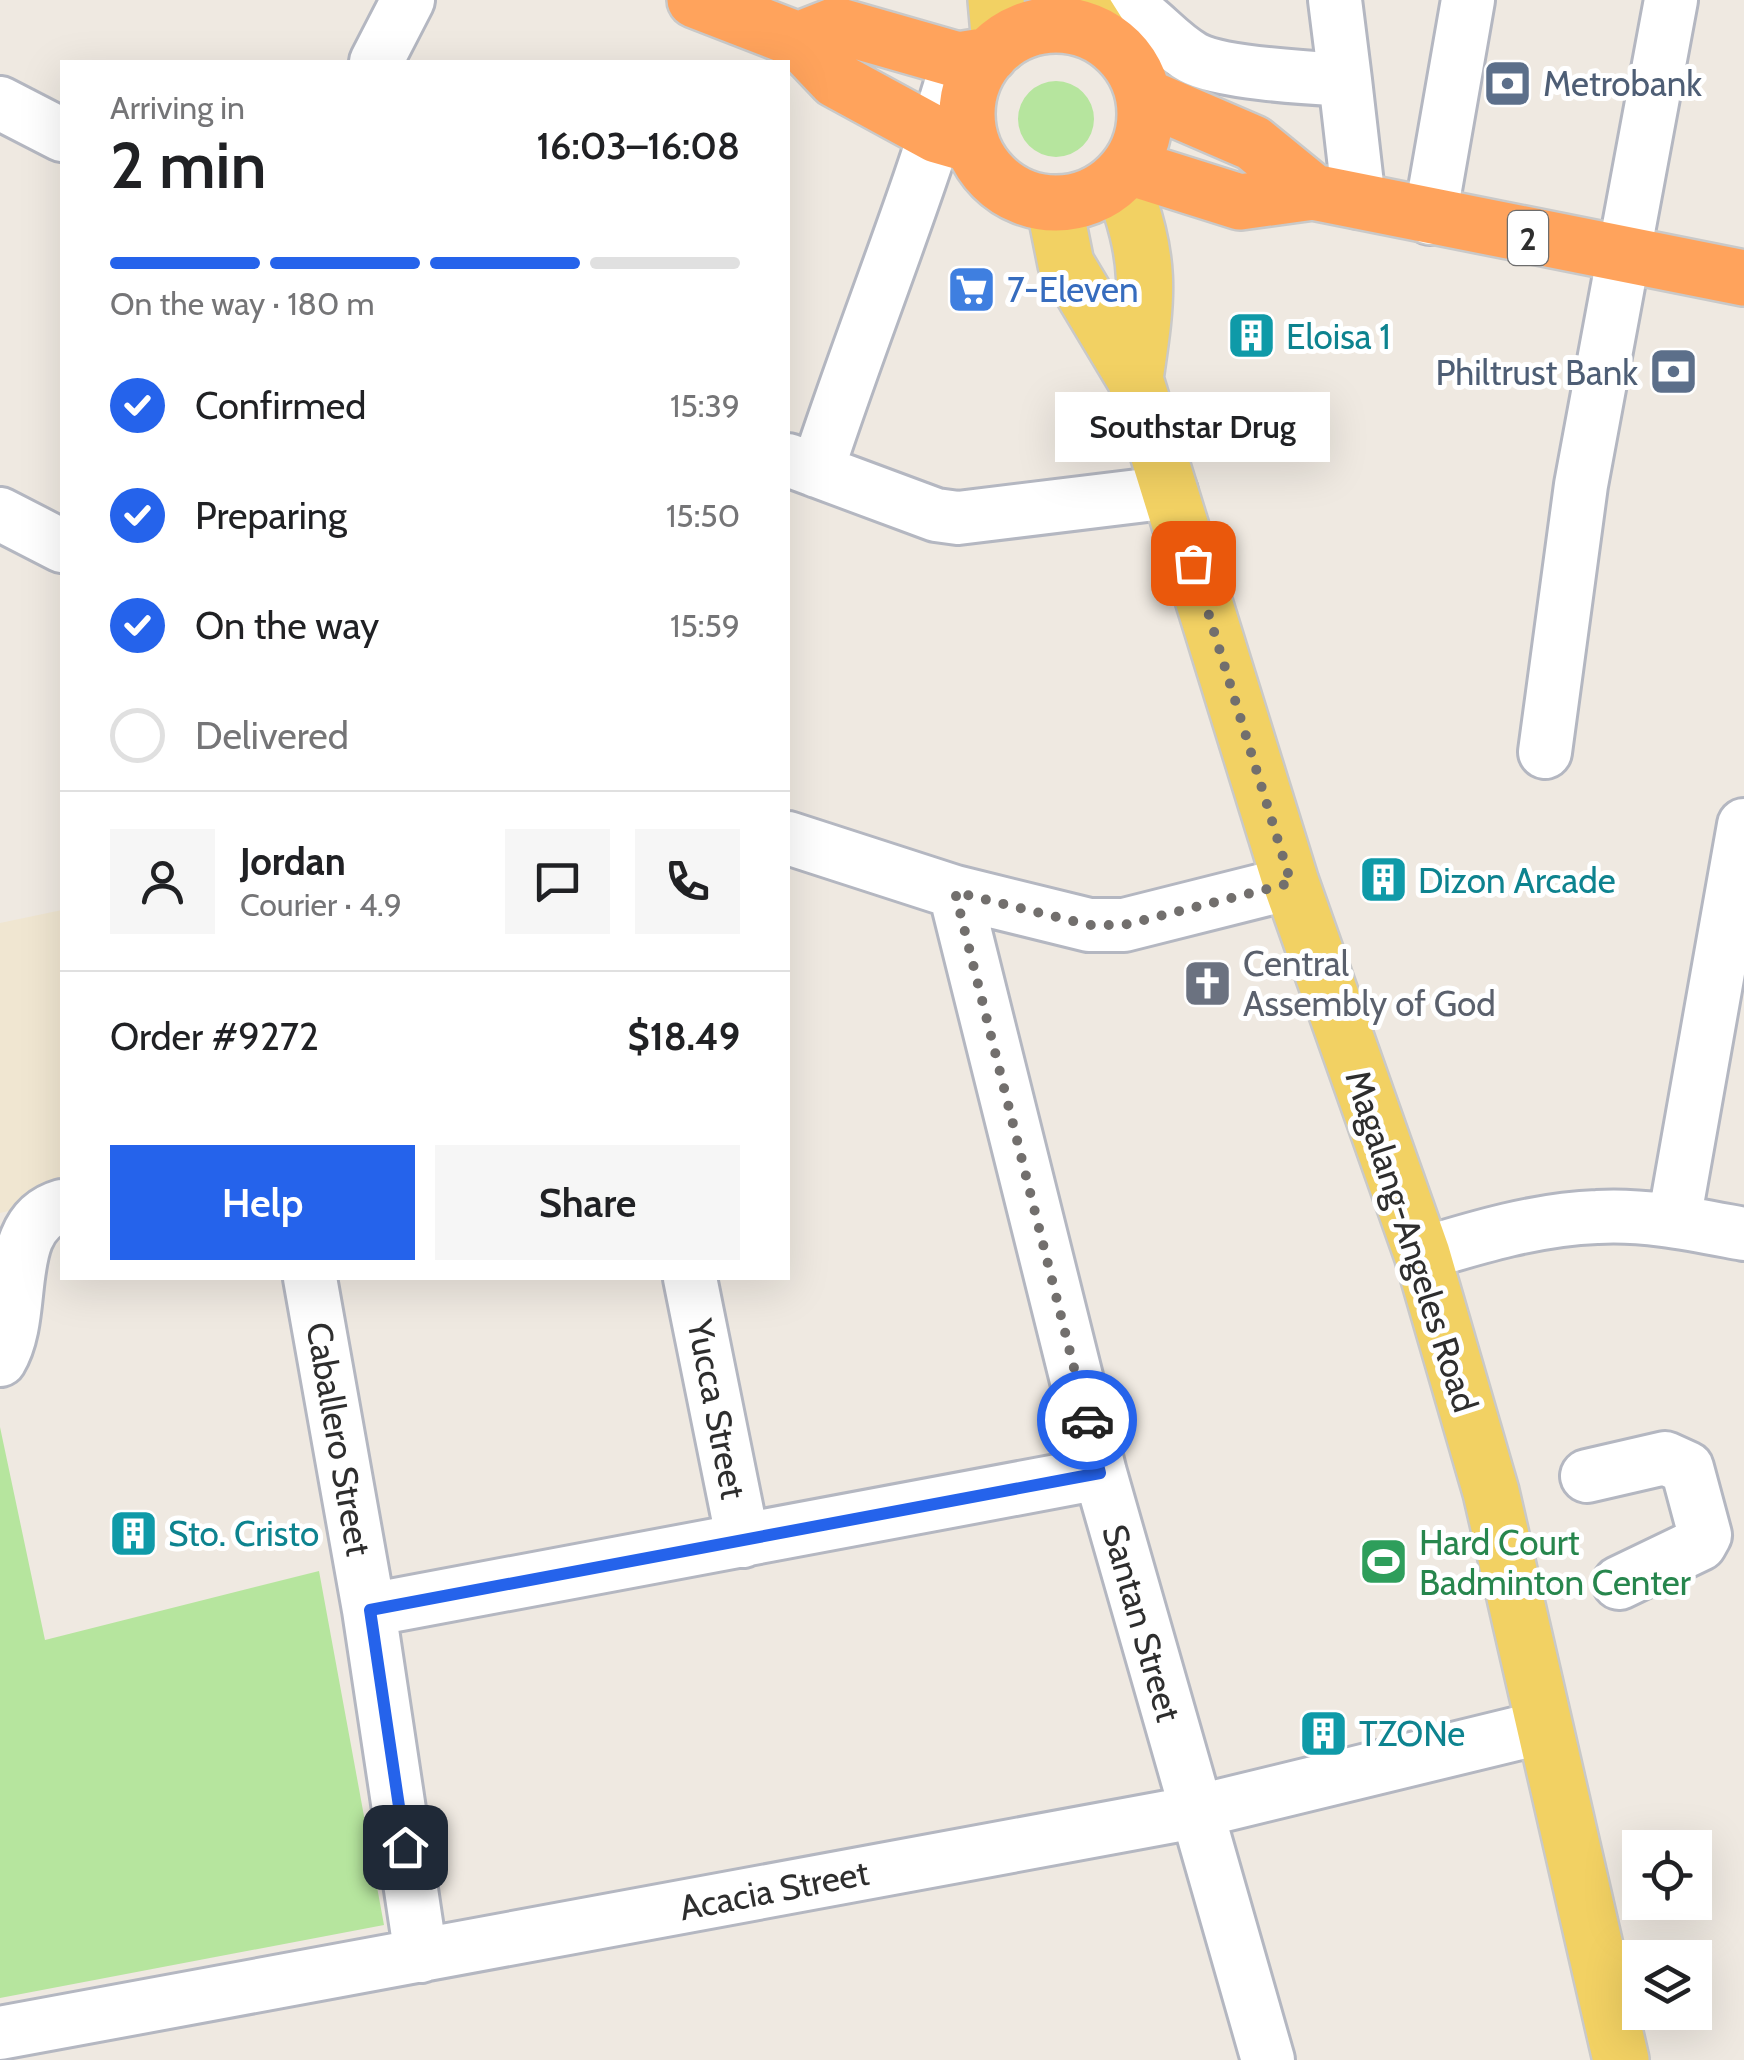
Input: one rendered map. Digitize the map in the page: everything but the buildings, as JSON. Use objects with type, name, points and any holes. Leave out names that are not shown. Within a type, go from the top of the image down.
[{"type":"highway","points":[[695,0],[798,40],[836,80],[954,140],[1005,188],[1028,200],[1054,204],[1090,197],[1124,172],[1144,134],[1144,96],[1097,12],[1067,25],[1043,26],[986,40],[836,25],[798,40]]},
{"type":"highway","points":[[954,140],[986,40]]},
{"type":"highway","name":"2","points":[[1144,96],[1254,143],[1336,197]]},
{"type":"highway","name":"2","points":[[1124,172],[1240,202],[1336,197],[1627,258],[1744,278]]},
{"type":"main road","name":"Magalang-Angeles Road","points":[[1124,172],[1142,236],[1147,298],[1135,379]]},
{"type":"main road","name":"Magalang-Angeles Road","points":[[1054,204],[1066,264],[1135,379],[1291,883],[1422,1254],[1491,1492],[1621,2060]]},
{"type":"street","points":[[377,60],[408,0]]},
{"type":"street","points":[[1336,0],[1345,80],[1336,197]]},
{"type":"street","points":[[1430,218],[1468,0]]},
{"type":"street","points":[[1545,752],[1581,485],[1627,258],[1671,0]]},
{"type":"street","points":[[1097,12],[1155,22],[1195,60],[1276,76],[1345,80]]},
{"type":"street","points":[[0,103],[60,134]]},
{"type":"street","points":[[954,140],[802,465],[936,515],[958,518],[1172,492]]},
{"type":"street","points":[[0,514],[60,545]]},
{"type":"street","points":[[1674,1221],[1744,825]]},
{"type":"street","points":[[790,839],[955,892],[1089,925],[1124,925],[1291,883]]},
{"type":"street","name":"Santan Street","points":[[955,892],[1100,1473],[1268,2060]]},
{"type":"street","points":[[0,1360],[12,1328],[19,1246],[27,1227],[40,1214],[60,1207]]},
{"type":"street","points":[[1422,1254],[1491,1234],[1597,1216],[1674,1221],[1744,1234]]},
{"type":"street","name":"Caballero Street","points":[[310,1280],[370,1610],[422,1956]]},
{"type":"street","name":"Yucca Street","points":[[690,1280],[744,1541]]},
{"type":"street","points":[[1587,1476],[1666,1458],[1687,1468],[1705,1534],[1700,1544],[1619,1583]]},
{"type":"street","points":[[370,1610],[1100,1473]]},
{"type":"street","name":"Acacia Street","points":[[0,2032],[1195,1812],[1544,1726]]},
{"type":"shaded area","points":[[60,910],[60,1199],[0,1213],[0,923]]},
{"type":"green space","points":[[1056,81],[1083,92],[1094,119],[1083,146],[1056,157],[1029,146],[1018,119],[1029,92]]},
{"type":"green space","points":[[0,1427],[45,1640],[319,1571],[384,1925],[0,1998]]},
{"type":"way so far","points":[[1087,1420],[955,892],[1089,925],[1124,925],[1291,883],[1193,563]]},
{"type":"place","name":"Metrobank","points":[[1508,83]]},
{"type":"place","name":"7-Eleven","points":[[972,289]]},
{"type":"place","name":"Eloisa 1","points":[[1251,336]]},
{"type":"place","name":"Philtrust Bank","points":[[1673,372]]},
{"type":"place","name":"Southstar Drug","points":[[1193,563]]},
{"type":"place","name":"Dizon Arcade","points":[[1383,880]]},
{"type":"place","name":"Central Assembly of God","points":[[1208,983]]},
{"type":"place","name":"Sto. Cristo","points":[[133,1533]]},
{"type":"place","name":"Hard Court Badminton Center","points":[[1384,1562]]},
{"type":"place","name":"TZONe","points":[[1324,1733]]},
{"type":"route","points":[[405,1847],[370,1610],[1100,1473],[1087,1420]]}]
